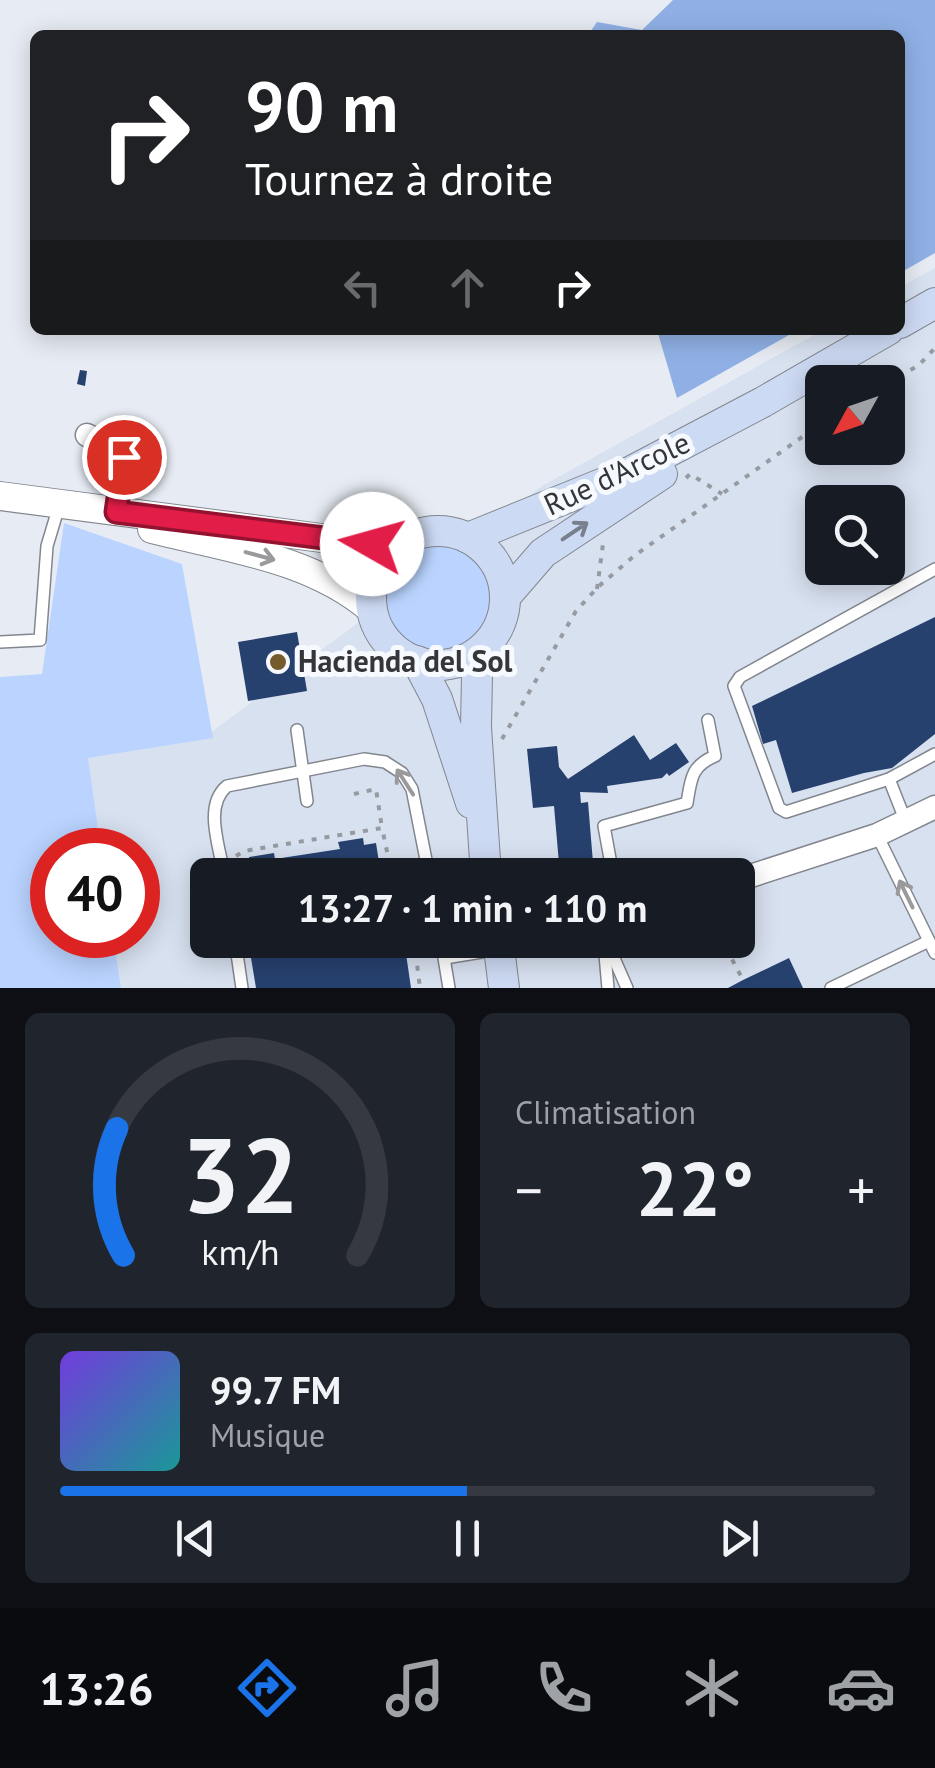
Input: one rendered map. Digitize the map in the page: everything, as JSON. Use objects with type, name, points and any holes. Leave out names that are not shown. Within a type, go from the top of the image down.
[{"type":"main road","points":[[905,320],[935,303]]},
{"type":"main road","name":"Rue d'Arcole","points":[[468,538],[626,474],[879,335]]},
{"type":"main road","name":"Rue d'Arcole","points":[[505,597],[543,553],[763,402]]},
{"type":"main road","points":[[432,531],[468,538],[495,562],[505,597],[502,617],[481,650],[462,661],[440,665],[417,662],[388,642],[372,610],[371,591],[376,573],[385,556],[398,544],[432,531]]},
{"type":"main road","points":[[481,650],[476,698],[484,858]]},
{"type":"main road","points":[[417,662],[437,698],[481,832]]},
{"type":"main road","points":[[501,958],[504,988]]},
{"type":"street","points":[[87,436],[124,457],[152,455]]},
{"type":"street","points":[[116,512],[124,457]]},
{"type":"street","points":[[0,496],[344,542],[398,544]]},
{"type":"street","points":[[61,506],[311,571],[347,588],[372,610]]},
{"type":"street","points":[[755,875],[878,835],[935,807]]},
{"type":"lane","points":[[0,642],[40,640],[47,546],[61,506]]},
{"type":"lane","points":[[933,575],[740,677],[734,686],[779,808],[786,812],[889,779],[935,754]]},
{"type":"lane","points":[[610,858],[604,826],[688,803],[691,773],[715,756],[708,720]]},
{"type":"lane","points":[[297,730],[307,801]]},
{"type":"lane","points":[[222,858],[214,813],[214,800],[220,792],[237,782],[364,759],[385,762],[402,773],[412,789],[426,858]]},
{"type":"lane","points":[[889,779],[906,822]]},
{"type":"lane","points":[[878,835],[935,953]]},
{"type":"lane","points":[[831,988],[929,940]]},
{"type":"lane","points":[[238,958],[242,988]]},
{"type":"lane","points":[[445,958],[449,988]]},
{"type":"lane","points":[[606,958],[608,988]]},
{"type":"lane","points":[[613,958],[627,988]]},
{"type":"path","points":[[905,373],[935,348]]},
{"type":"path","points":[[500,742],[576,612],[597,589],[634,556],[805,436]]},
{"type":"path","points":[[597,589],[603,543]]},
{"type":"path","points":[[354,794],[376,789],[388,858]]},
{"type":"path","points":[[227,858],[244,851],[382,828]]},
{"type":"path","points":[[416,958],[420,988]]},
{"type":"path","points":[[731,958],[743,980]]},
{"type":"shaded area","points":[[673,0],[935,0],[935,253],[905,270],[905,30],[642,30]]},
{"type":"shaded area","points":[[597,22],[642,30],[591,30]]},
{"type":"shaded area","points":[[935,268],[935,988],[121,988],[116,958],[160,958],[160,828],[98,828],[87,758],[202,739],[542,486],[814,335],[905,335],[905,284]]},
{"type":"shaded area","points":[[658,335],[789,335],[677,398]]},
{"type":"shaded area","points":[[64,523],[182,564],[213,738],[88,758],[98,828],[30,828],[30,958],[116,958],[121,988],[0,988],[0,677],[42,674]]},
{"type":"shaded area","points":[[438,546],[458,550],[481,569],[490,598],[486,618],[467,641],[438,650],[418,646],[395,627],[386,598],[390,578],[409,555]]},
{"type":"building","points":[[80,370],[87,371],[85,386],[77,384]]},
{"type":"building","points":[[114,419],[151,425],[146,449],[110,442]]},
{"type":"building","points":[[935,617],[935,734],[892,768],[792,793],[776,740],[763,744],[752,706]]},
{"type":"building","points":[[297,632],[307,691],[248,701],[238,642]]},
{"type":"building","points":[[634,735],[650,760],[676,743],[689,762],[669,776],[667,773],[662,778],[607,786],[608,793],[580,792],[581,803],[588,802],[593,858],[559,858],[554,806],[533,808],[527,749],[557,746],[559,767],[568,779]]},
{"type":"building","points":[[363,838],[364,845],[376,843],[378,858],[282,858],[340,849],[338,842]]},
{"type":"building","points":[[274,853],[275,858],[249,857]]},
{"type":"building","points":[[251,958],[407,958],[411,988],[256,988]]},
{"type":"building","points":[[789,958],[803,988],[728,988],[743,980]]},
{"type":"place","name":"Hacienda del Sol","points":[[278,662]]},
{"type":"route","points":[[124,457],[116,512],[372,544]]}]
